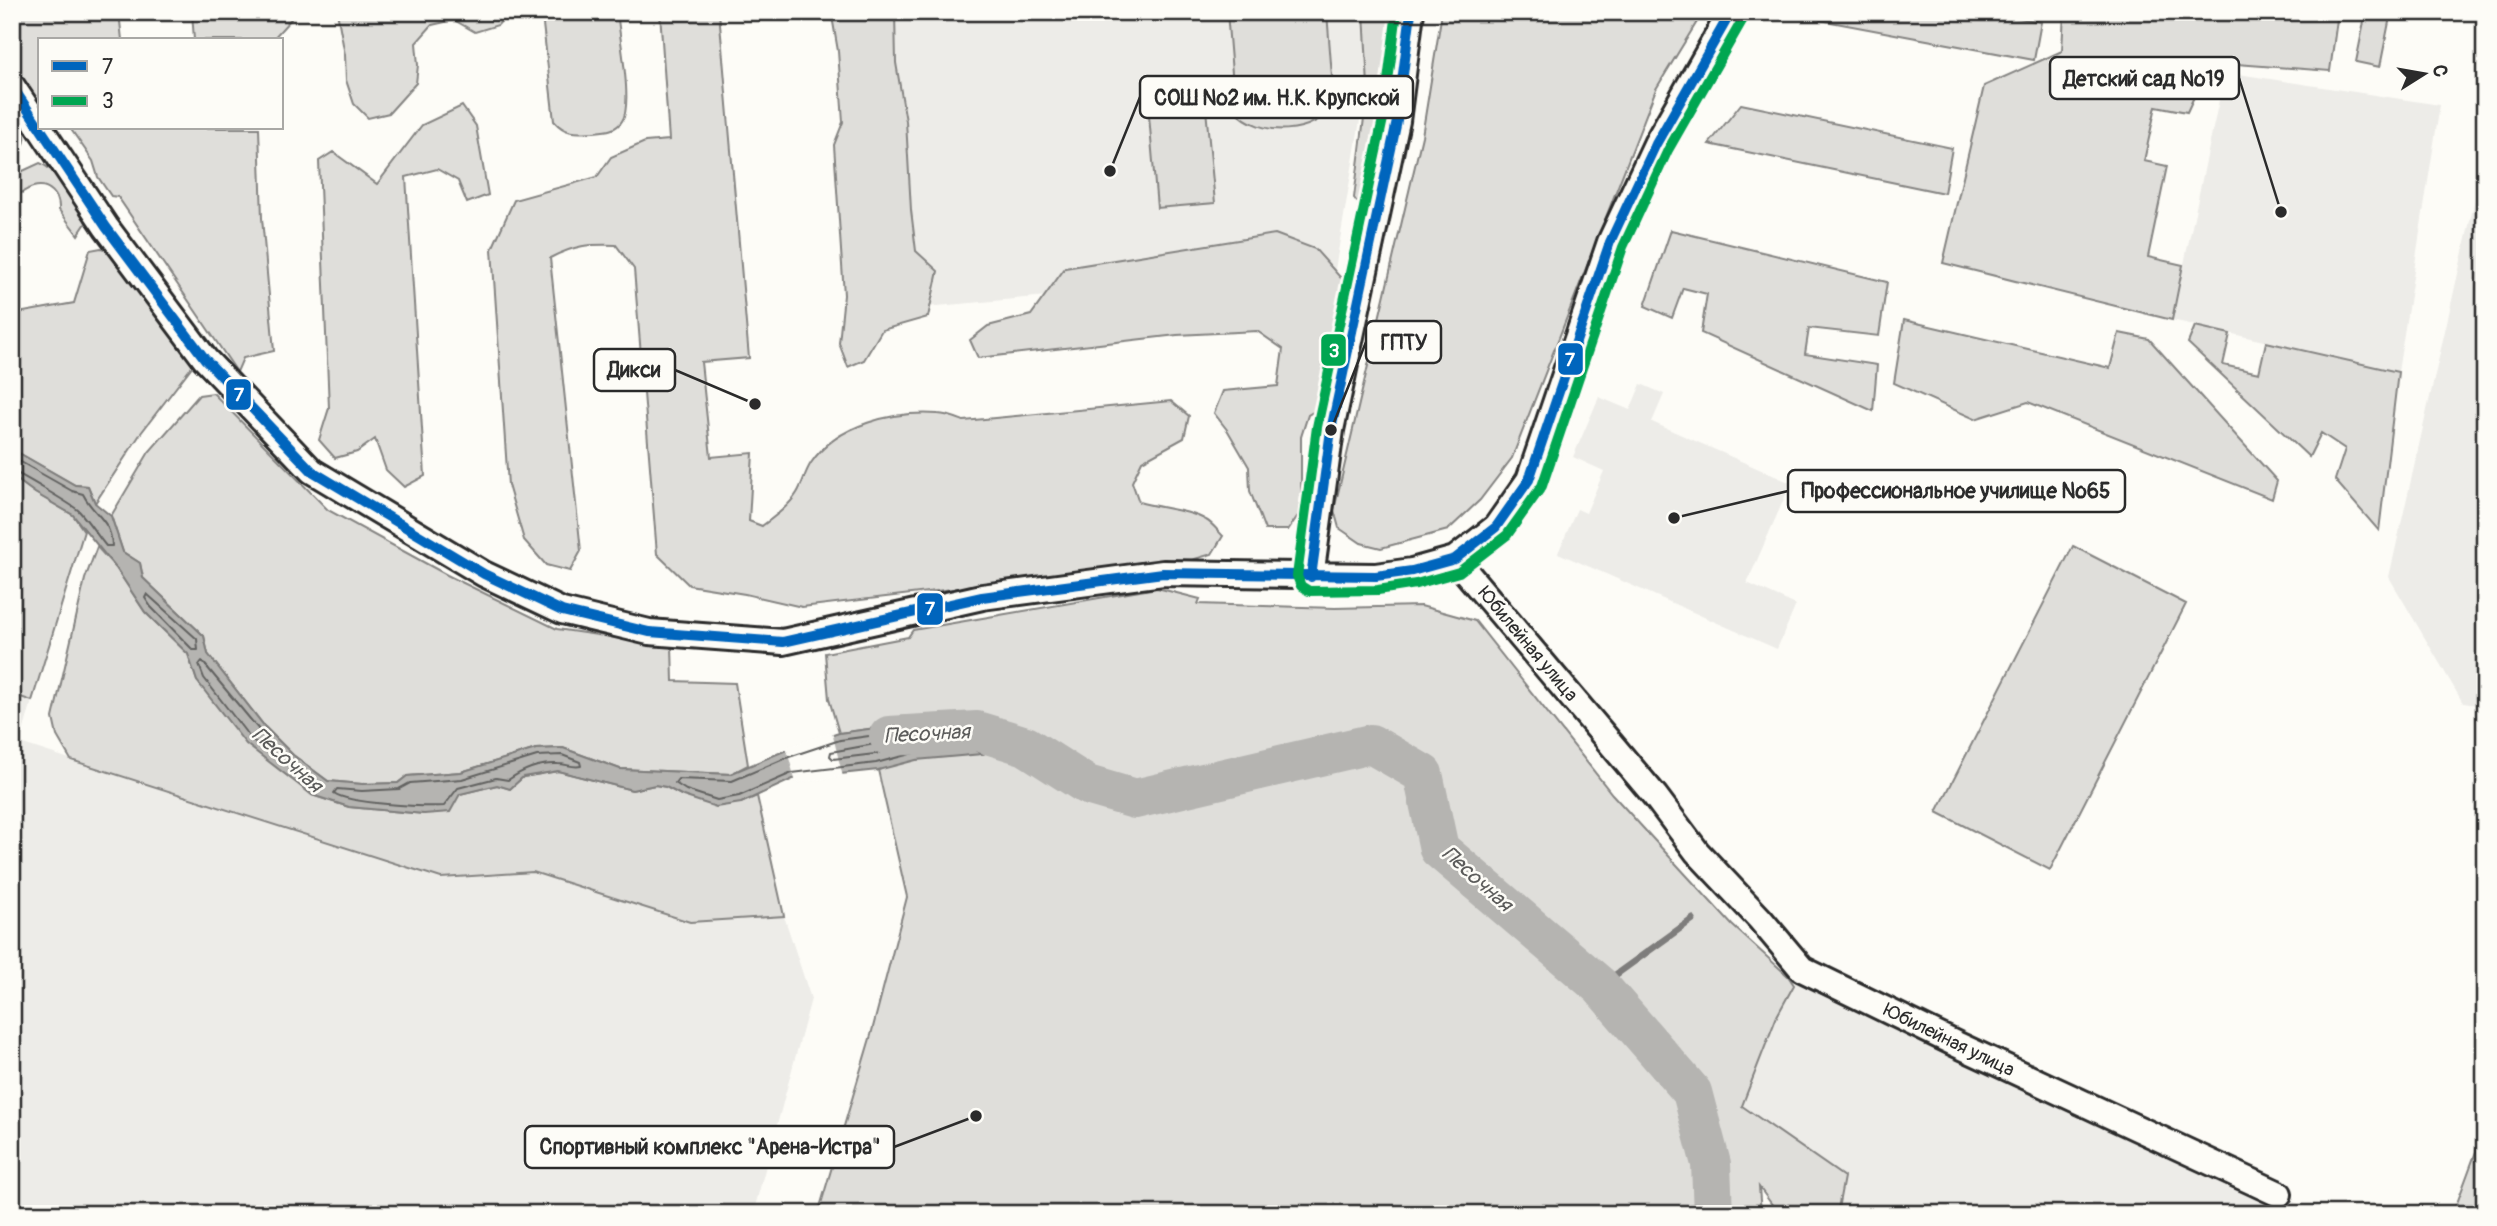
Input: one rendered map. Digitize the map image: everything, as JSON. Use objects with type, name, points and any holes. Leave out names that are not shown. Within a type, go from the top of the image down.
[{"type":"street","points":[[1311,577],[1331,430],[1397,121],[1411,12]]},
{"type":"street","points":[[41,130],[106,227],[205,359],[312,471],[484,574],[562,611],[649,632],[783,642],[982,597],[1163,573],[1376,576],[1412,571],[1455,559],[1496,527],[1529,480],[1610,242],[1656,144],[1731,12]]},
{"type":"street","points":[[12,86],[38,125]]},
{"type":"street","name":"Юбилейная улица","points":[[1455,559],[1655,796],[1697,852],[1760,919],[1802,969],[1956,1044],[2279,1194]]},
{"type":"shaded area","points":[[12,12],[119,12],[122,38],[38,38],[38,110],[12,75]]},
{"type":"shaded area","points":[[192,12],[289,12],[291,19],[274,38],[194,38]]},
{"type":"shaded area","points":[[337,12],[509,12],[498,25],[475,32],[454,20],[432,25],[416,43],[416,83],[389,113],[368,118],[354,104],[346,80],[345,55]]},
{"type":"shaded area","points":[[552,12],[615,12],[623,56],[626,101],[622,121],[613,129],[577,133],[563,129],[554,121],[543,24]]},
{"type":"shaded area","points":[[660,12],[719,12],[749,358],[701,362],[711,457],[753,453],[749,521],[762,526],[786,507],[794,498],[809,466],[836,438],[885,418],[941,414],[964,421],[1171,401],[1189,416],[1184,438],[1142,461],[1132,482],[1139,502],[1192,514],[1210,523],[1223,536],[1212,554],[1188,561],[802,607],[689,585],[657,554],[634,269],[616,245],[597,245],[574,248],[550,258],[581,551],[570,571],[546,565],[524,540],[508,485],[492,249],[514,200],[597,177],[611,157],[645,142],[669,140]]},
{"type":"shaded area","points":[[825,12],[895,12],[896,63],[906,121],[916,251],[938,271],[928,317],[882,330],[864,360],[848,367],[839,343],[844,295],[834,145],[843,122],[838,51],[833,22]]},
{"type":"shaded area","points":[[853,12],[1365,12],[1368,72],[1335,270],[882,311]]},
{"type":"shaded area","points":[[1227,12],[1327,12],[1334,103],[1326,114],[1301,127],[1272,129],[1245,119],[1235,110]]},
{"type":"shaded area","points":[[1364,12],[1400,12],[1376,207],[1365,212],[1354,198],[1368,86]]},
{"type":"shaded area","points":[[1442,12],[1703,12],[1656,89],[1512,458],[1480,500],[1448,530],[1381,548],[1361,543],[1339,528],[1334,510],[1422,136]]},
{"type":"shaded area","points":[[1822,12],[1988,12],[2041,22],[2034,60],[1820,20]]},
{"type":"shaded area","points":[[2064,12],[2338,12],[2330,71],[2210,62],[2187,112],[2156,106],[2144,161],[2167,166],[2148,257],[2183,265],[2172,320],[1943,263],[1984,86],[2062,51]]},
{"type":"shaded area","points":[[2366,12],[2391,12],[2380,67],[2356,62]]},
{"type":"shaded area","points":[[2225,72],[2440,105],[2398,372],[2172,320]]},
{"type":"shaded area","points":[[1205,99],[1215,203],[1157,208],[1148,104]]},
{"type":"shaded area","points":[[1741,104],[1952,148],[1944,193],[1709,144]]},
{"type":"shaded area","points":[[462,106],[476,126],[488,195],[467,203],[458,181],[437,169],[406,177],[425,476],[404,487],[386,470],[375,439],[357,452],[335,458],[319,440],[329,408],[319,161],[333,152],[377,184],[422,125]]},
{"type":"shaded area","points":[[12,114],[24,131],[25,141],[12,156]]},
{"type":"shaded area","points":[[71,130],[259,130],[262,218],[274,351],[243,358],[237,372],[118,197],[111,196],[98,177],[93,161]]},
{"type":"shaded area","points":[[2485,155],[2485,706],[2463,703],[2389,577]]},
{"type":"shaded area","points":[[40,163],[61,180],[84,216],[86,223],[78,235],[59,210],[58,200],[49,188],[33,187],[12,198],[12,176]]},
{"type":"shaded area","points":[[1671,230],[1887,282],[1879,336],[1809,328],[1805,354],[1877,365],[1873,411],[1701,333],[1707,294],[1683,288],[1672,318],[1645,306]]},
{"type":"shaded area","points":[[1275,234],[1315,249],[1348,286],[1354,310],[1333,400],[1308,415],[1301,437],[1301,511],[1288,530],[1265,530],[1250,491],[1249,467],[1214,413],[1223,391],[1278,386],[1283,349],[1257,331],[1177,335],[978,358],[970,340],[988,326],[1031,315],[1065,268]]},
{"type":"shaded area","points":[[101,248],[111,251],[193,365],[141,433],[95,503],[88,486],[75,485],[12,449],[12,314],[74,303],[90,250]]},
{"type":"shaded area","points":[[1904,320],[2110,368],[2119,333],[2149,339],[2277,481],[2272,499],[2028,402],[1975,419],[1894,383]]},
{"type":"shaded area","points":[[2195,326],[2230,334],[2223,365],[2259,373],[2266,342],[2398,372],[2379,531],[2335,480],[2345,449],[2321,433],[2309,457],[2188,343]]},
{"type":"shaded area","points":[[1641,384],[1664,394],[1652,422],[1791,483],[1747,583],[1796,605],[1777,649],[1558,553],[1577,509],[1586,513],[1604,471],[1573,457],[1599,397],[1630,410]]},
{"type":"shaded area","points":[[213,393],[328,510],[447,575],[557,629],[672,646],[673,681],[735,683],[748,765],[731,774],[620,769],[563,748],[536,749],[461,772],[407,776],[398,783],[328,781],[293,755],[265,727],[208,654],[204,636],[143,578],[140,563],[123,552],[111,516],[149,452],[199,395]]},
{"type":"shaded area","points":[[12,476],[73,515],[84,531],[32,701],[12,694]]},
{"type":"shaded area","points":[[2073,546],[2186,604],[2050,870],[1937,812]]},
{"type":"shaded area","points":[[97,547],[116,568],[145,612],[188,654],[197,681],[312,795],[349,807],[424,814],[460,794],[497,785],[510,789],[523,777],[558,771],[632,790],[655,785],[681,795],[741,803],[757,796],[784,916],[690,922],[533,872],[441,878],[71,760],[57,736],[53,718],[85,579]]},
{"type":"shaded area","points":[[1157,588],[1200,599],[1198,604],[1335,608],[1421,606],[1475,621],[1612,794],[1732,925],[1788,976],[1794,985],[1777,1016],[1742,1106],[1844,1177],[1837,1214],[1779,1214],[1759,1187],[1761,1214],[818,1214],[871,1035],[907,897],[878,770],[881,769],[869,729],[839,733],[829,699],[825,653],[908,637],[913,630]]},
{"type":"shaded area","points":[[12,694],[32,701],[20,743],[440,878],[533,872],[690,922],[784,916],[811,999],[753,1214],[12,1214]]},
{"type":"shaded area","points":[[1802,969],[2279,1194],[2304,1207],[2301,1214],[1837,1214],[1844,1177],[1742,1106],[1777,1016]]},
{"type":"shaded area","points":[[2485,1127],[2485,1214],[2453,1214]]},
{"type":"water","points":[[12,449],[75,485],[88,486],[95,503],[111,516],[123,552],[140,563],[143,578],[204,636],[208,654],[265,727],[293,755],[328,781],[398,783],[407,776],[461,772],[536,749],[563,748],[620,769],[730,774],[784,751],[839,733],[890,726],[930,725],[982,754],[916,760],[878,770],[793,779],[741,803],[716,807],[666,787],[655,785],[632,790],[558,771],[523,777],[510,789],[497,785],[460,794],[450,812],[424,814],[349,807],[312,795],[246,744],[197,681],[188,654],[145,612],[116,568],[73,515],[12,476]]},
{"type":"pier","points":[[832,732],[843,777],[796,783],[786,747]]},
{"type":"waterway","name":"Песочная","points":[[889,736],[977,731],[1026,746],[1087,785],[1135,799],[1371,744],[1423,774],[1439,849],[1600,986],[1692,1092],[1711,1164],[1713,1214]]},
{"type":"waterway","points":[[1600,986],[1693,919]]},
{"type":"transit line","name":"3","points":[[1397,12],[1383,119],[1317,427],[1297,576],[1301,586],[1309,591],[1378,590],[1416,584],[1459,572],[1507,535],[1542,486],[1623,247],[1668,150],[1743,19]]},
{"type":"transit line","name":"7","points":[[1311,577],[1331,430],[1397,121],[1411,12]]},
{"type":"transit line","name":"7","points":[[41,130],[106,227],[205,359],[312,471],[484,574],[562,611],[649,632],[783,642],[982,597],[1163,573],[1376,576],[1412,571],[1455,559],[1496,527],[1529,480],[1610,242],[1656,144],[1731,12]]},
{"type":"transit line","name":"7","points":[[12,86],[38,125]]},
{"type":"place","name":"СОШ №2 им. Н.К. Крупской","points":[[1110,171]]},
{"type":"place","name":"Детский сад №19","points":[[2281,212]]},
{"type":"place","name":"Дикси","points":[[755,404]]},
{"type":"place","name":"ГПТУ","points":[[1331,430]]},
{"type":"place","name":"Профессиональное училище №65","points":[[1674,518]]},
{"type":"place","name":"Спортивный комплекс \"Арена-Истра\"","points":[[976,1116]]}]
